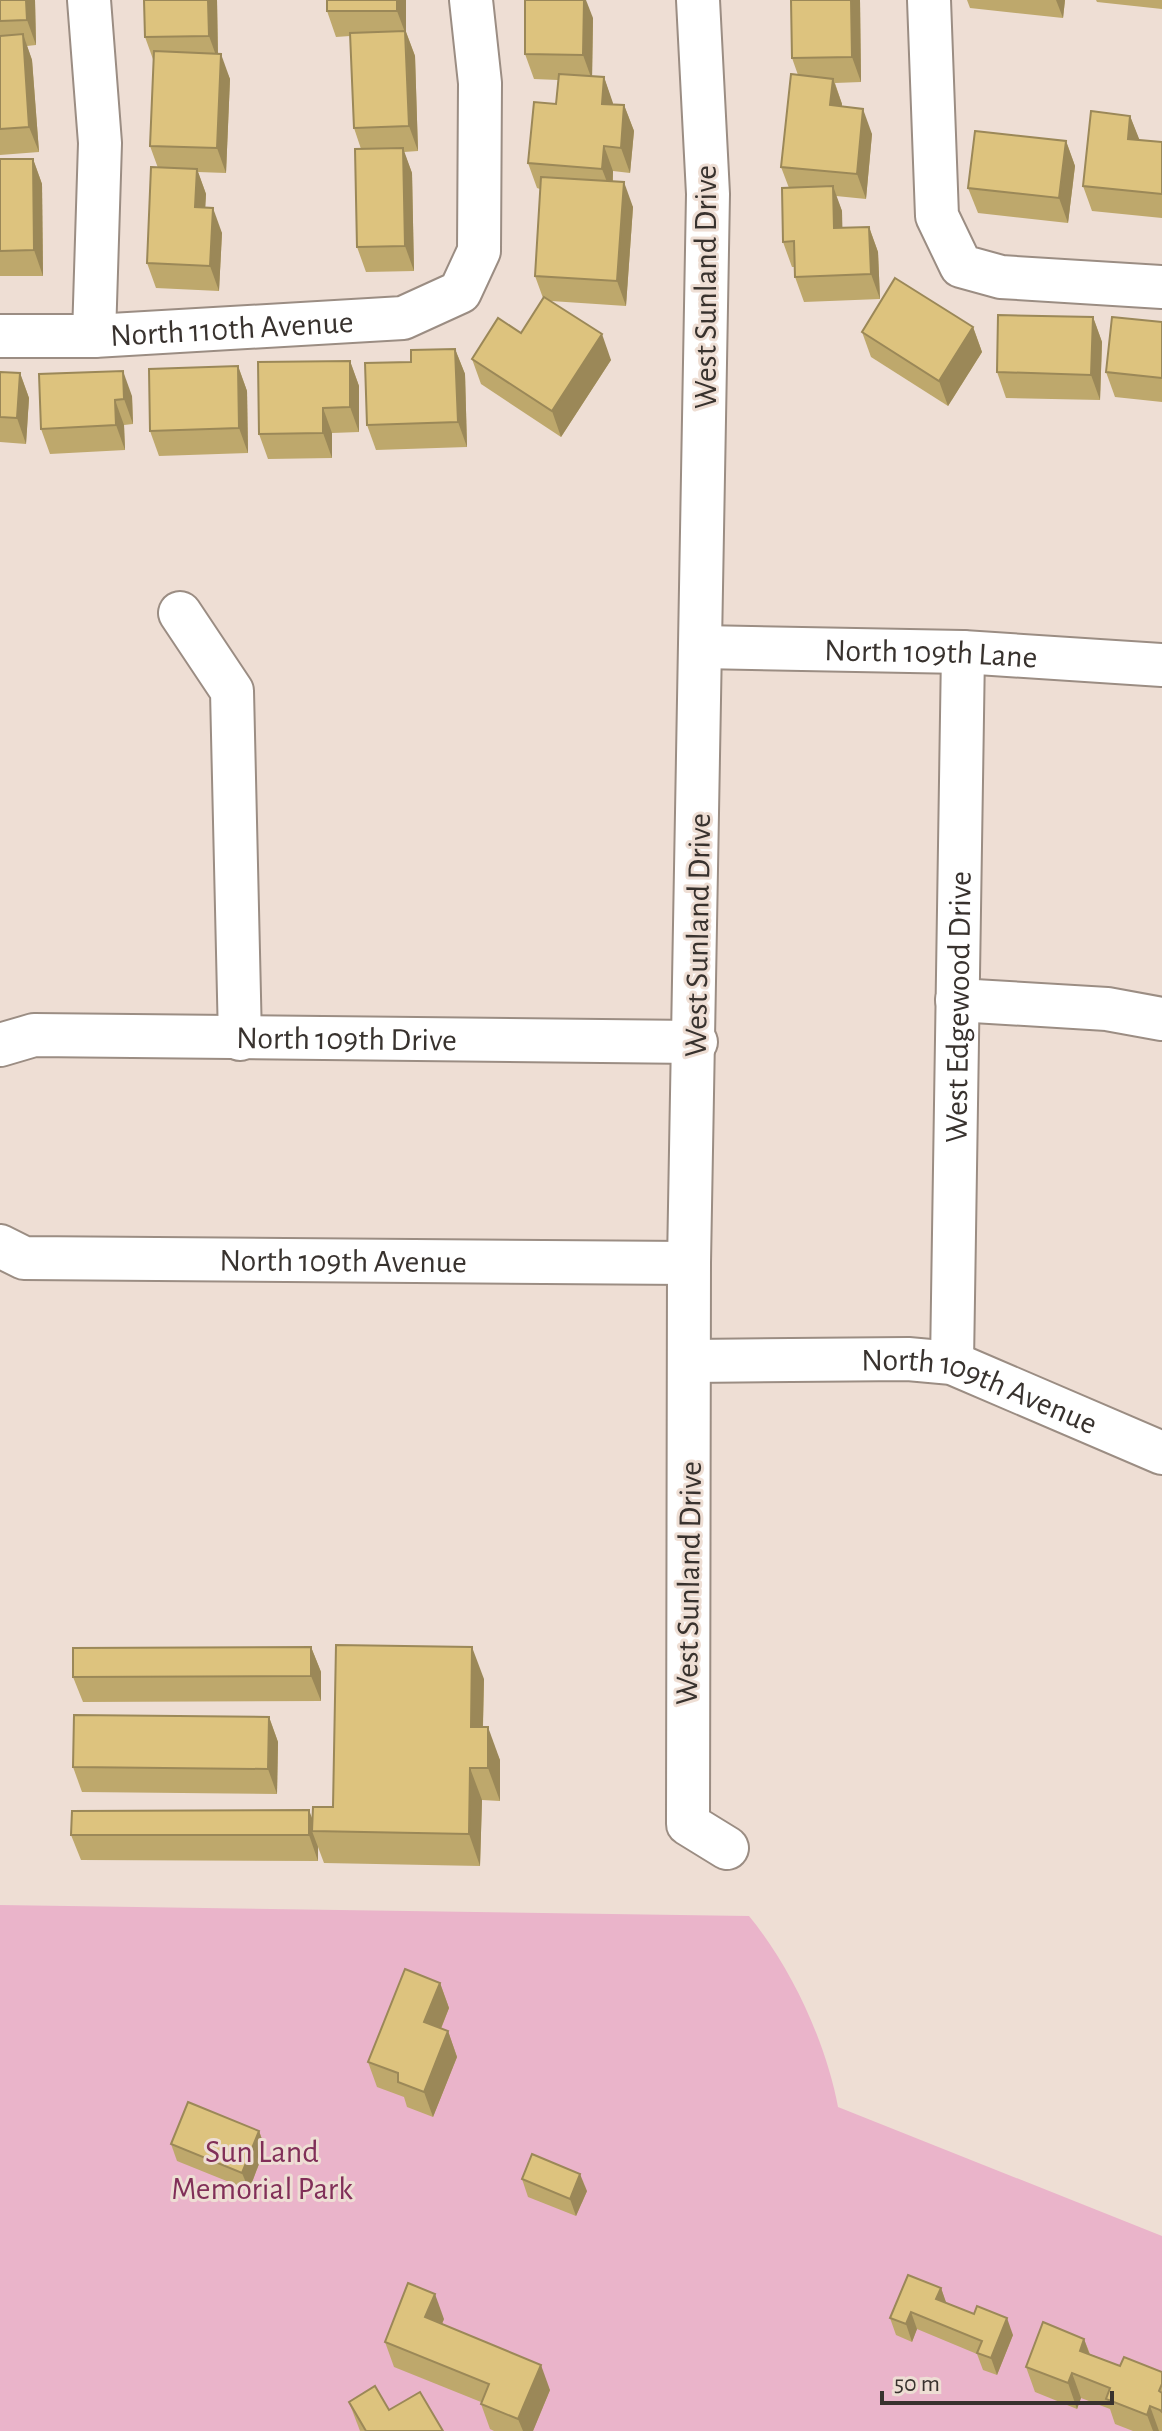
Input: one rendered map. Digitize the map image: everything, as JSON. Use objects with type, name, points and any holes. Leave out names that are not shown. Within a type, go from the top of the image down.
[{"type":"street","points":[[89,0],[100,143],[94,336]]},
{"type":"street","name":"North 110th Avenue","points":[[0,336],[94,336],[403,318],[460,292],[479,251],[480,83],[471,0]]},
{"type":"street","name":"West Sunland Drive","points":[[698,0],[708,194],[696,1042],[689,1263],[688,1824],[727,1848]]},
{"type":"street","points":[[929,0],[937,216],[961,266],[1001,277],[1162,287]]},
{"type":"street","points":[[180,613],[232,691],[240,1039]]},
{"type":"street","name":"North 109th Lane","points":[[701,647],[963,652],[1162,665]]},
{"type":"street","name":"West Edgewood Drive","points":[[952,1363],[963,652]]},
{"type":"street","points":[[957,1000],[1107,1009],[1162,1019]]},
{"type":"street","name":"North 109th Drive","points":[[0,1045],[34,1035],[696,1042]]},
{"type":"street","name":"North 109th Avenue","points":[[0,1246],[24,1258],[689,1263]]},
{"type":"street","name":"North 109th Avenue","points":[[691,1361],[908,1359],[952,1363],[1162,1453]]},
{"type":"green space","name":"Sun Land Memorial Park","points":[[0,1905],[749,1916],[779,1958],[805,2006],[825,2057],[838,2107],[1162,2236],[1162,2431],[0,2431]]},
{"type":"building","points":[[0,0],[26,0],[27,20],[0,21]]},
{"type":"building","points":[[144,0],[208,0],[209,36],[145,37]]},
{"type":"building","points":[[327,0],[397,0],[397,11],[327,11]]},
{"type":"building","points":[[525,0],[584,0],[583,55],[525,54]]},
{"type":"building","points":[[791,0],[851,0],[852,57],[792,58]]},
{"type":"building","points":[[405,31],[409,126],[354,128],[350,33]]},
{"type":"building","points":[[23,34],[29,127],[0,129],[0,36]]},
{"type":"building","points":[[154,51],[221,54],[217,148],[150,146]]},
{"type":"building","points":[[559,74],[604,77],[602,104],[624,105],[621,148],[604,146],[602,169],[528,163],[534,102],[556,104]]},
{"type":"building","points":[[791,74],[833,79],[830,105],[863,109],[857,174],[781,167]]},
{"type":"building","points":[[1091,111],[1130,116],[1128,139],[1162,142],[1162,194],[1083,186]]},
{"type":"building","points":[[975,131],[1066,141],[1059,198],[968,188]]},
{"type":"building","points":[[403,148],[405,246],[357,247],[355,149]]},
{"type":"building","points":[[0,159],[33,159],[34,250],[0,251]]},
{"type":"building","points":[[151,167],[197,169],[195,207],[213,208],[210,266],[147,263]]},
{"type":"building","points":[[541,177],[624,182],[617,281],[535,276]]},
{"type":"building","points":[[833,186],[834,228],[869,227],[871,274],[795,277],[794,241],[783,242],[782,188]]},
{"type":"building","points":[[895,278],[973,327],[939,381],[862,332]]},
{"type":"building","points":[[544,297],[602,334],[552,411],[472,359],[498,318],[521,333]]},
{"type":"building","points":[[998,315],[1093,317],[1091,375],[997,372]]},
{"type":"building","points":[[1112,317],[1162,322],[1162,378],[1106,372]]},
{"type":"building","points":[[455,349],[458,422],[367,425],[365,363],[411,362],[411,350]]},
{"type":"building","points":[[350,361],[350,407],[323,408],[323,433],[259,434],[258,362]]},
{"type":"building","points":[[238,366],[239,428],[150,431],[149,369]]},
{"type":"building","points":[[123,371],[124,399],[115,400],[116,425],[41,429],[39,374]]},
{"type":"building","points":[[0,372],[20,373],[17,418],[0,417]]},
{"type":"building","points":[[336,1645],[472,1647],[471,1727],[488,1727],[488,1768],[470,1768],[469,1834],[312,1831],[313,1807],[333,1807]]},
{"type":"building","points":[[311,1647],[311,1676],[73,1677],[73,1648]]},
{"type":"building","points":[[74,1715],[269,1717],[268,1769],[73,1767]]},
{"type":"building","points":[[309,1810],[309,1835],[71,1835],[72,1811]]},
{"type":"building","points":[[405,1969],[440,1983],[424,2022],[448,2031],[424,2092],[398,2082],[398,2073],[368,2062]]},
{"type":"building","points":[[188,2102],[259,2131],[242,2173],[171,2144]]},
{"type":"building","points":[[532,2154],[580,2174],[570,2199],[522,2179]]},
{"type":"building","points":[[908,2275],[941,2288],[936,2299],[974,2314],[977,2306],[1007,2318],[991,2358],[977,2353],[982,2341],[911,2312],[906,2324],[890,2318]]},
{"type":"building","points":[[408,2283],[435,2294],[425,2317],[541,2365],[518,2419],[481,2404],[489,2384],[385,2342]]},
{"type":"building","points":[[1043,2322],[1084,2339],[1080,2351],[1120,2366],[1124,2357],[1162,2372],[1159,2391],[1162,2393],[1162,2412],[1150,2406],[1147,2415],[1106,2399],[1110,2388],[1072,2373],[1068,2383],[1026,2367]]},
{"type":"building","points":[[375,2386],[389,2410],[420,2392],[443,2431],[366,2431],[349,2402]]}]
